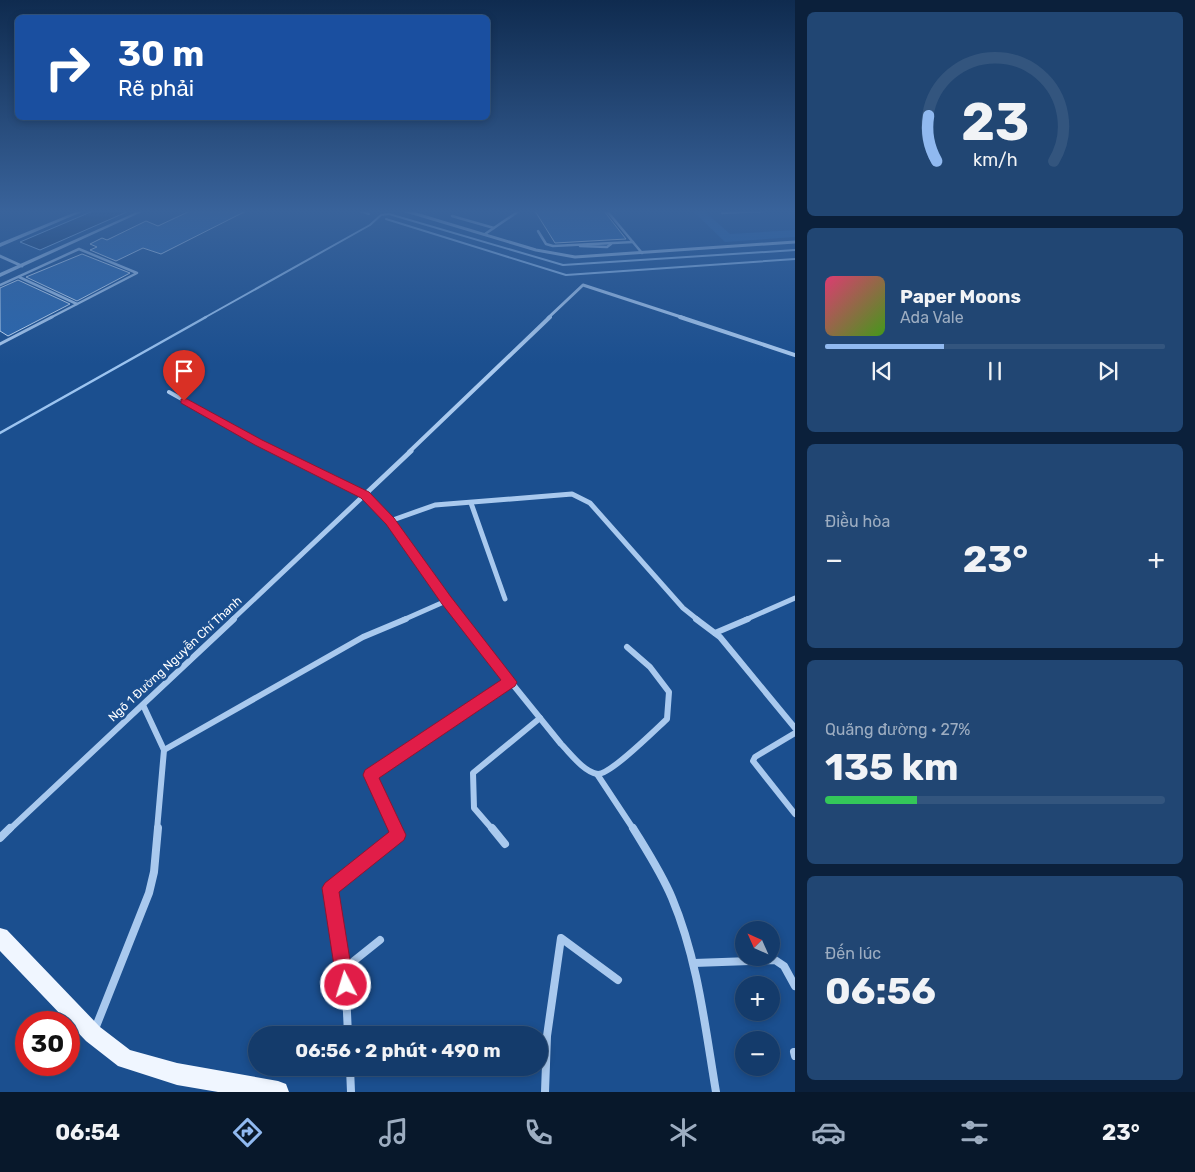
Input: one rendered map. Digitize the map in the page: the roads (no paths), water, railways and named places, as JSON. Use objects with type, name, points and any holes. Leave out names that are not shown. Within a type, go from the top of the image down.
[{"type":"main road","points":[[0,937],[106,1046],[126,1059],[177,1074],[278,1092]]},
{"type":"street","points":[[13,262],[22,266]]},
{"type":"street","points":[[0,275],[31,262]]},
{"type":"street","name":"Ngõ 1 Đường Nguyễn Chí Thanh","points":[[0,838],[143,705],[583,285],[795,356]]},
{"type":"street","points":[[169,392],[258,442],[362,494],[390,521],[446,601],[540,718],[572,756],[597,774],[655,862],[679,915],[694,963],[716,1092]]},
{"type":"street","points":[[390,521],[435,505],[572,494],[579,496],[590,503],[683,608],[716,632],[795,728]]},
{"type":"street","points":[[471,503],[505,599]]},
{"type":"street","points":[[716,632],[795,598]]},
{"type":"street","points":[[164,750],[363,637],[446,601]]},
{"type":"street","points":[[597,774],[602,774],[612,768],[667,719],[668,692],[650,667],[627,647]]},
{"type":"street","points":[[347,1026],[344,968],[330,888],[398,835],[370,775],[511,682]]},
{"type":"street","points":[[94,1034],[149,893],[154,872],[164,750],[143,705]]},
{"type":"street","points":[[505,844],[474,808],[472,799],[473,773],[480,765],[540,718]]},
{"type":"street","points":[[795,733],[754,759],[756,766],[795,814]]},
{"type":"street","points":[[545,1092],[547,1036],[561,938],[618,980]]},
{"type":"street","points":[[344,968],[360,958],[380,940]]},
{"type":"street","points":[[694,963],[775,960],[784,966],[795,986]]},
{"type":"street","points":[[350,1076],[351,1092]]},
{"type":"lane","points":[[0,285],[51,262]]},
{"type":"lane","points":[[0,344],[137,273],[110,262]]},
{"type":"lane","points":[[19,277],[77,304]]},
{"type":"lane","points":[[0,338],[5,341]]},
{"type":"waterway","points":[[204,318],[304,262]]},
{"type":"waterway","points":[[524,262],[566,275],[753,262]]},
{"type":"waterway","points":[[553,262],[563,265],[610,262]]},
{"type":"waterway","points":[[0,433],[206,317]]}]
